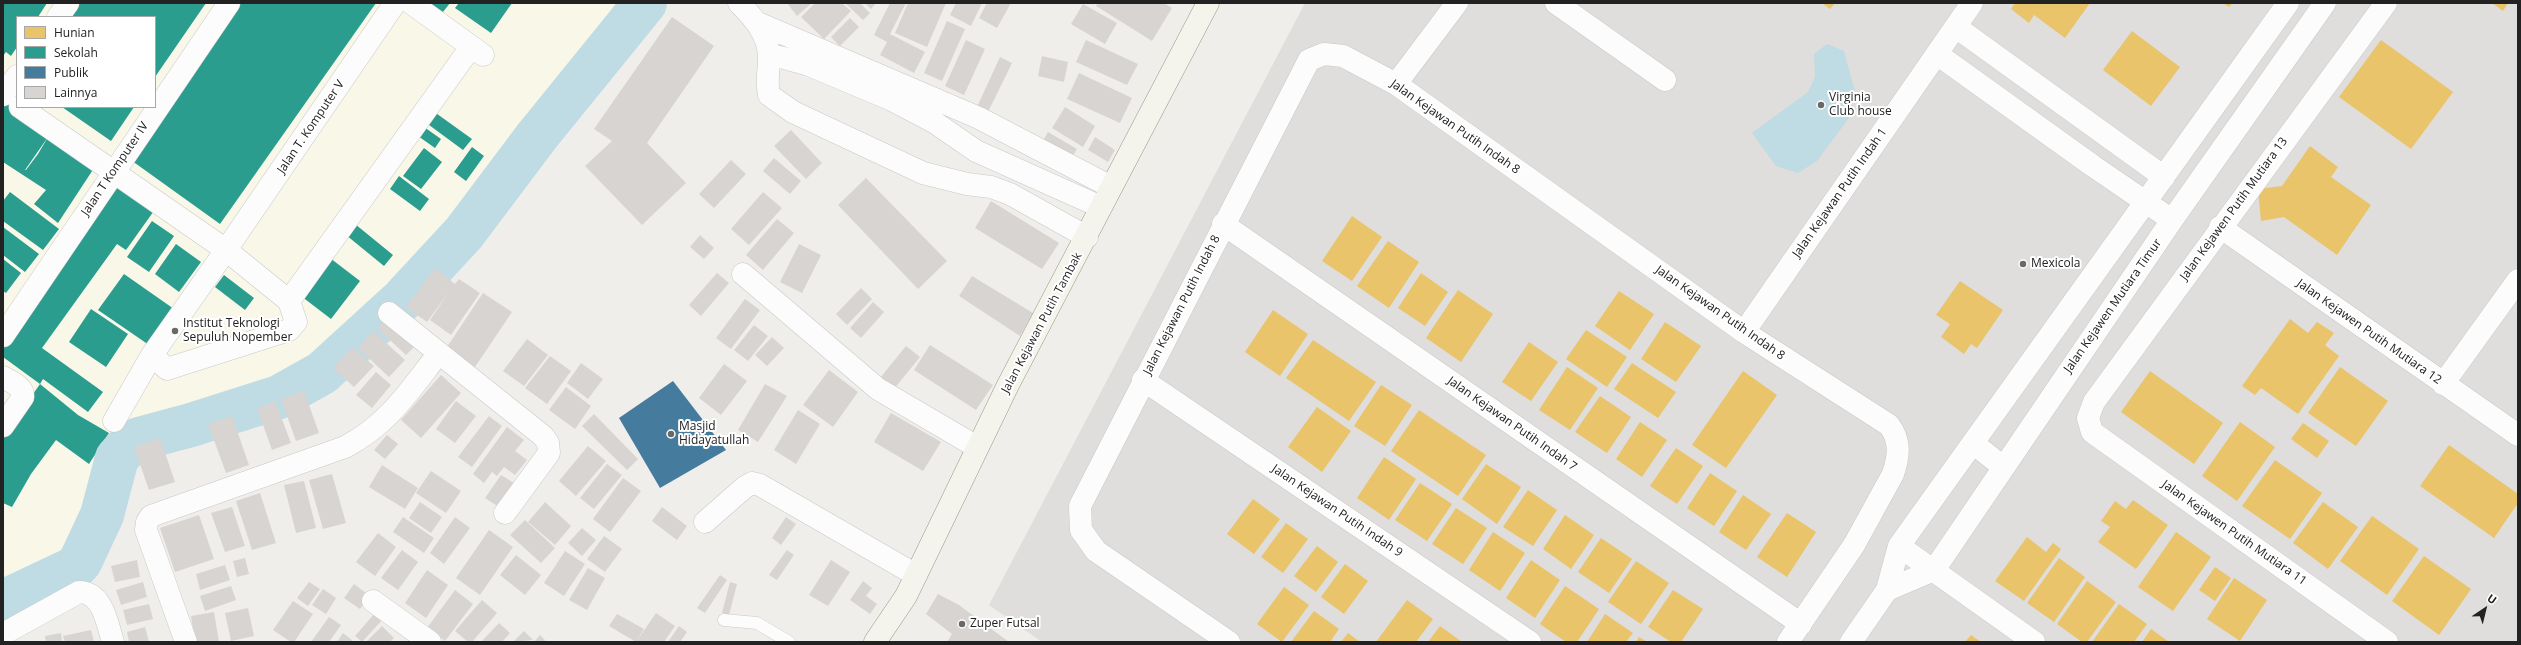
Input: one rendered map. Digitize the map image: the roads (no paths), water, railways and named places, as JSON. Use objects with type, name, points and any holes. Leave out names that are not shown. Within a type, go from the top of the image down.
[{"type":"street","points":[[59,16],[68,3]]},
{"type":"street","name":"Jalan T Komputer IV","points":[[3,336],[114,171],[230,3]]},
{"type":"street","name":"Jalan T. Komputer V","points":[[114,421],[152,355],[226,250],[395,3]]},
{"type":"street","points":[[289,301],[478,51],[411,3]]},
{"type":"street","points":[[739,3],[758,22],[979,118],[1111,187]]},
{"type":"street","points":[[1396,84],[1457,3]]},
{"type":"street","points":[[1556,3],[1665,80]]},
{"type":"street","name":"Jalan Kejawan Putih Indah 1","points":[[1744,332],[1972,3]]},
{"type":"street","points":[[1851,642],[1887,590],[1899,546],[2288,3]]},
{"type":"street","name":"Jalan Kejawen Mutiara Timur","points":[[1934,570],[2172,220],[2325,3]]},
{"type":"street","name":"Jalan Kejawen Putih Mutiara 13","points":[[2088,418],[2094,402],[2220,227],[2386,3]]},
{"type":"street","name":"Jalan Kejawan Putih Tambak","points":[[875,642],[906,596],[977,447],[1087,237],[1205,4]]},
{"type":"street","points":[[758,22],[769,57],[766,83],[769,95],[793,112],[923,173],[967,184],[991,187],[1010,194],[1087,237]]},
{"type":"street","points":[[1956,27],[2164,176]]},
{"type":"street","name":"Jalan Kejawan Putih Indah 8","points":[[1229,642],[1096,551],[1081,530],[1080,506],[1223,224],[1309,60],[1324,54],[1343,56],[1396,84],[1744,332],[1889,425],[1896,437],[1898,446],[1898,462],[1893,474],[1854,545],[1801,624]]},
{"type":"street","points":[[1937,54],[2172,220]]},
{"type":"street","points":[[769,57],[780,57],[809,65],[890,99],[934,122],[976,151],[1102,207]]},
{"type":"street","points":[[16,77],[3,95],[16,104]]},
{"type":"street","points":[[21,108],[226,250],[289,301],[296,322],[289,330],[168,369],[152,355]]},
{"type":"street","points":[[967,184],[976,151]]},
{"type":"street","name":"Jalan Kejawan Putih Indah 7","points":[[1223,224],[1801,624]]},
{"type":"street","name":"Jalan Kejawen Putih Mutiara 12","points":[[2220,227],[2518,435]]},
{"type":"street","points":[[743,274],[878,389],[900,404],[977,447]]},
{"type":"street","points":[[2443,384],[2518,280]]},
{"type":"street","points":[[389,313],[542,436],[548,443],[549,453],[505,513]]},
{"type":"street","points":[[186,642],[146,530],[147,522],[151,516],[345,447],[367,436],[385,421],[439,353]]},
{"type":"street","points":[[3,376],[20,387],[24,393],[23,398],[3,426]]},
{"type":"street","name":"Jalan Kejawan Putih Indah 9","points":[[1143,380],[1530,642]]},
{"type":"street","name":"Jalan Kejawen Putih Mutiara 11","points":[[2088,418],[2092,432],[2387,642]]},
{"type":"street","points":[[1973,442],[2004,467]]},
{"type":"street","points":[[705,522],[745,487],[752,483],[760,485],[916,575]]},
{"type":"street","points":[[1899,546],[2034,642]]},
{"type":"street","points":[[1887,590],[1934,570]]},
{"type":"street","points":[[3,634],[79,592],[88,592],[96,597],[101,606],[113,642]]},
{"type":"street","points":[[372,601],[430,642]]},
{"type":"street","points":[[1788,642],[1801,624]]},
{"type":"lane","points":[[724,620],[757,623],[789,642]]},
{"type":"water","name":"Virginia Club house","points":[[1827,44],[1844,51],[1855,92],[1849,118],[1817,161],[1798,173],[1776,166],[1752,133],[1808,92],[1815,77],[1814,54]]},
{"type":"waterway","points":[[3,602],[73,569],[80,562],[102,515],[117,458],[125,449],[139,439],[191,425],[279,397],[322,373],[402,300],[464,233],[537,136],[645,3]]},
{"type":"place","name":"Virginia Club house","points":[[1821,105]]},
{"type":"place","name":"Mexicola","points":[[2023,264]]},
{"type":"place","name":"Institut Teknologi Sepuluh Nopember","points":[[175,331]]},
{"type":"place","name":"Masjid Hidayatullah","points":[[671,434]]},
{"type":"place","name":"Zuper Futsal","points":[[962,624]]}]
